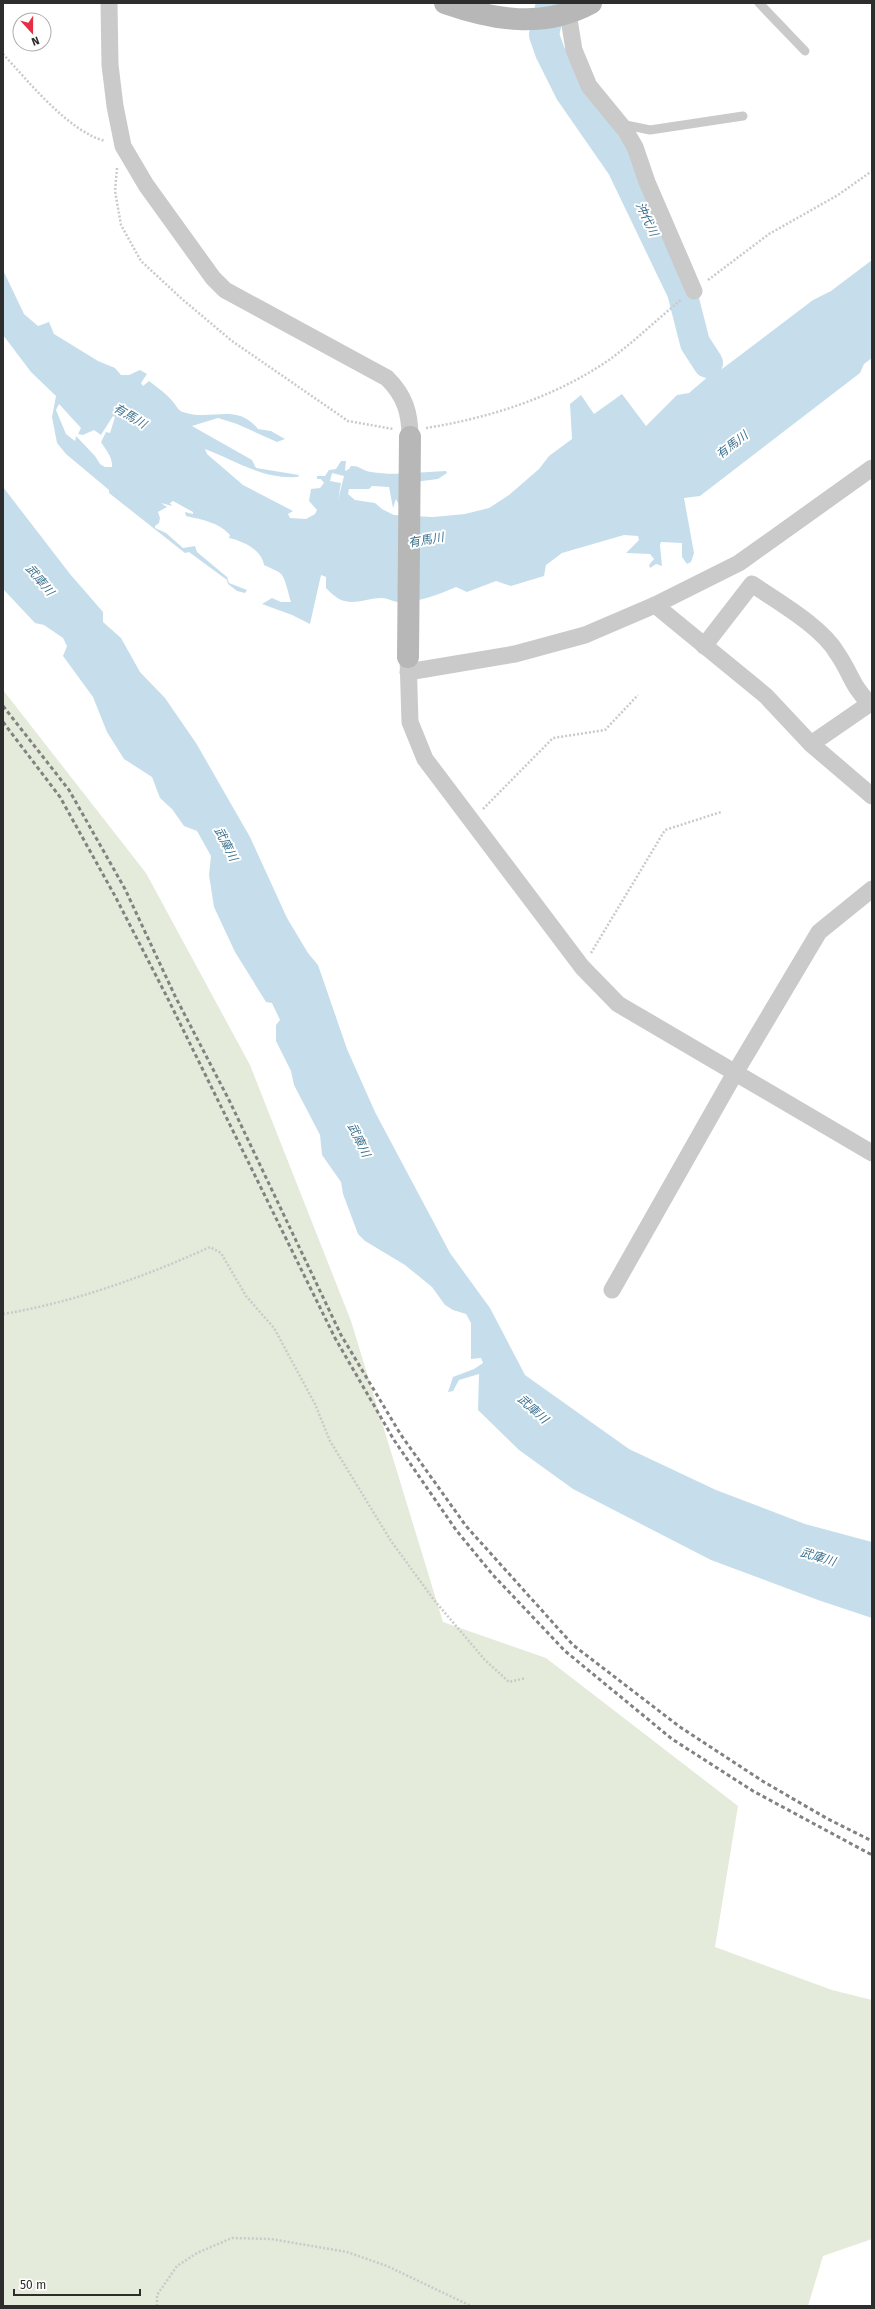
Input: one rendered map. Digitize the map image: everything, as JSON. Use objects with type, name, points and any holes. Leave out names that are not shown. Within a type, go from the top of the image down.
[{"type":"street","points":[[109,3],[113,92],[118,130],[123,146],[146,185],[213,278],[225,290],[244,301],[387,378],[399,392],[408,409],[410,438],[408,664],[410,722],[425,759],[582,967],[618,1004],[872,1154]]},
{"type":"street","points":[[445,3],[464,10],[519,21],[590,3]]},
{"type":"street","points":[[567,10],[574,50],[589,86],[635,147],[647,182],[691,292]]},
{"type":"street","points":[[408,664],[515,654],[585,635],[655,605],[739,563],[872,468]]},
{"type":"street","points":[[704,646],[752,584],[799,616],[829,642],[838,653],[857,691],[871,703],[811,744]]},
{"type":"street","points":[[655,605],[766,696],[811,744],[872,796]]},
{"type":"street","points":[[612,1290],[735,1073],[819,932],[872,889]]},
{"type":"lane","points":[[759,3],[805,51]]},
{"type":"lane","points":[[619,124],[650,130],[743,116]]},
{"type":"path","points":[[3,54],[51,106],[81,129],[93,138],[123,146]]},
{"type":"path","points":[[661,316],[770,234],[838,195],[872,171]]},
{"type":"path","points":[[472,821],[553,738],[605,730],[638,694]]},
{"type":"path","points":[[582,967],[665,830],[721,812]]},
{"type":"path","points":[[3,1314],[38,1308],[153,1273],[210,1247],[221,1253],[246,1296],[274,1328],[315,1404],[330,1441],[395,1547],[434,1600],[485,1660],[509,1682],[526,1678]]},
{"type":"path","points":[[157,2306],[157,2294],[177,2266],[197,2253],[232,2238],[263,2238],[347,2252],[387,2266],[471,2306]]},
{"type":"green space","points":[[3,690],[146,873],[250,1065],[351,1321],[443,1622],[546,1658],[738,1806],[715,1947],[832,1990],[872,2000],[872,2239],[823,2256],[808,2306],[3,2306]]},
{"type":"water","name":"有馬川","points":[[872,260],[872,358],[864,364],[860,373],[700,496],[684,498],[694,553],[691,562],[687,564],[682,557],[682,543],[661,542],[662,566],[656,564],[650,568],[649,565],[654,559],[650,554],[626,553],[639,540],[638,536],[624,535],[562,553],[546,565],[544,576],[511,586],[496,581],[467,592],[456,587],[427,598],[405,602],[397,602],[382,598],[346,602],[333,595],[326,588],[326,577],[321,575],[310,624],[292,615],[262,604],[272,598],[281,602],[291,602],[281,574],[264,565],[260,555],[251,547],[240,541],[229,538],[230,535],[215,524],[186,516],[185,512],[193,514],[193,512],[173,501],[170,503],[172,506],[161,503],[167,507],[158,512],[160,518],[159,523],[155,526],[155,528],[166,533],[183,548],[195,546],[197,552],[227,577],[229,583],[247,590],[245,593],[237,591],[228,584],[227,580],[189,552],[185,553],[109,493],[109,490],[66,454],[57,443],[52,417],[56,396],[31,372],[3,335],[3,270],[24,314],[38,326],[49,322],[54,334],[98,361],[115,368],[121,375],[129,375],[140,370],[147,374],[141,383],[143,386],[149,381],[162,391],[178,409],[182,411],[203,415],[232,414],[241,416],[250,421],[258,429],[271,431],[285,439],[277,442],[237,424],[218,418],[192,426],[252,460],[256,468],[299,475],[298,477],[285,477],[261,472],[205,449],[207,454],[243,485],[293,511],[288,514],[290,518],[306,519],[315,514],[317,510],[309,501],[311,489],[320,488],[324,483],[321,479],[317,479],[317,476],[325,476],[329,470],[336,469],[341,461],[346,461],[345,471],[351,466],[354,466],[368,471],[389,474],[446,471],[447,473],[438,479],[406,483],[399,505],[396,499],[393,508],[389,487],[372,486],[369,489],[349,489],[348,494],[355,500],[375,503],[382,509],[394,515],[433,517],[465,514],[489,508],[509,495],[539,469],[549,456],[572,439],[570,404],[581,395],[594,414],[622,394],[646,426],[677,395],[689,393],[710,375],[704,357],[699,355],[698,350],[691,344],[689,329],[692,327],[695,340],[702,347],[714,369],[718,372],[813,300],[831,291]],"holes":[[[59,404],[81,428],[78,434],[83,435],[94,430],[101,435],[113,416],[115,417],[110,433],[106,432],[101,442],[110,457],[112,467],[105,467],[100,464],[95,456],[76,436],[75,441],[66,434],[56,410]],[[332,473],[344,476],[338,500],[341,483],[330,481]]]},
{"type":"water","name":"武庫川","points":[[3,487],[70,574],[103,612],[103,622],[121,638],[140,672],[165,698],[196,743],[250,837],[287,918],[308,953],[318,965],[347,1049],[375,1112],[450,1253],[490,1308],[525,1375],[629,1449],[716,1490],[805,1524],[872,1542],[872,1618],[818,1600],[711,1560],[573,1489],[519,1450],[478,1410],[479,1374],[459,1380],[453,1391],[448,1392],[453,1377],[474,1369],[483,1363],[481,1358],[471,1359],[471,1323],[466,1314],[453,1310],[445,1305],[432,1287],[405,1265],[365,1241],[358,1234],[343,1194],[341,1182],[322,1155],[320,1135],[294,1085],[291,1071],[276,1041],[276,1025],[280,1020],[272,1003],[266,1002],[235,952],[214,907],[209,875],[211,856],[197,831],[184,826],[172,809],[160,798],[152,777],[124,759],[107,732],[93,697],[63,656],[67,646],[63,638],[44,625],[35,623],[3,589]]},
{"type":"waterway","name":"沖代川","points":[[551,3],[544,35],[550,52],[570,92],[622,167],[682,292],[695,343],[708,363]]},
{"type":"railway","points":[[3,706],[69,790],[125,889],[175,996],[230,1102],[341,1335],[401,1435],[466,1526],[573,1645],[680,1727],[764,1782],[828,1819],[872,1841]]},
{"type":"railway","points":[[3,722],[60,797],[115,896],[168,999],[335,1338],[394,1440],[456,1530],[493,1575],[565,1651],[672,1739],[753,1791],[872,1855]]}]
